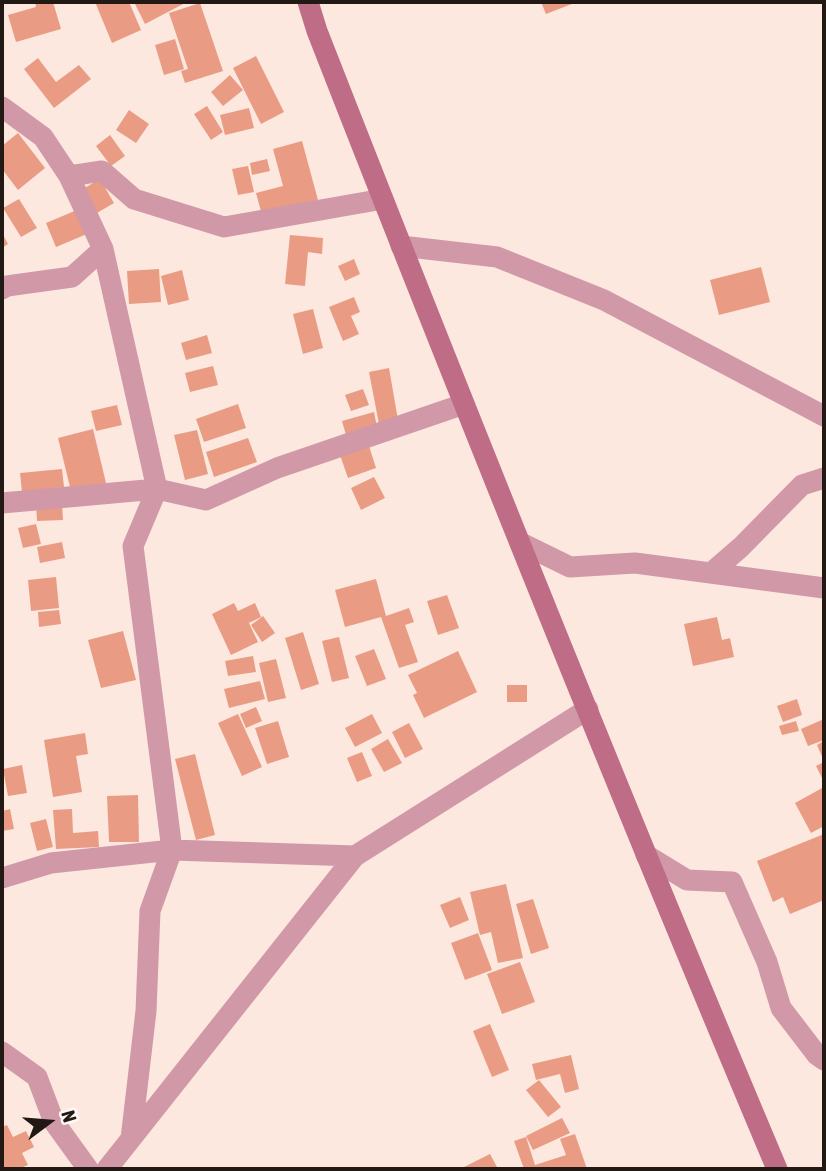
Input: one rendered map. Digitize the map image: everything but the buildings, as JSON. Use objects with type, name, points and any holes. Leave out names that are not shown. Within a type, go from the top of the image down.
[{"type":"main road","points":[[308,2],[317,31],[464,404],[646,855],[777,1169]]},
{"type":"street","points":[[2,107],[43,137],[69,176],[103,249],[156,489],[133,546],[172,850],[150,911],[146,1011],[131,1139]]},
{"type":"street","points":[[69,176],[102,171],[134,199],[224,227],[383,199]]},
{"type":"street","points":[[401,246],[497,257],[604,300],[824,416]]},
{"type":"street","points":[[2,289],[72,276],[103,249]]},
{"type":"street","points":[[2,503],[156,489],[206,499],[277,468],[464,404]]},
{"type":"street","points":[[711,573],[741,547],[802,485],[824,478]]},
{"type":"street","points":[[521,543],[570,568],[635,562],[824,588]]},
{"type":"street","points":[[107,1169],[355,856],[588,709]]},
{"type":"street","points":[[2,878],[51,863],[172,850],[355,856]]},
{"type":"street","points":[[646,855],[687,880],[732,882],[767,962],[781,1008],[817,1055],[824,1060]]},
{"type":"street","points":[[2,1052],[37,1077],[54,1122],[88,1169]]}]
